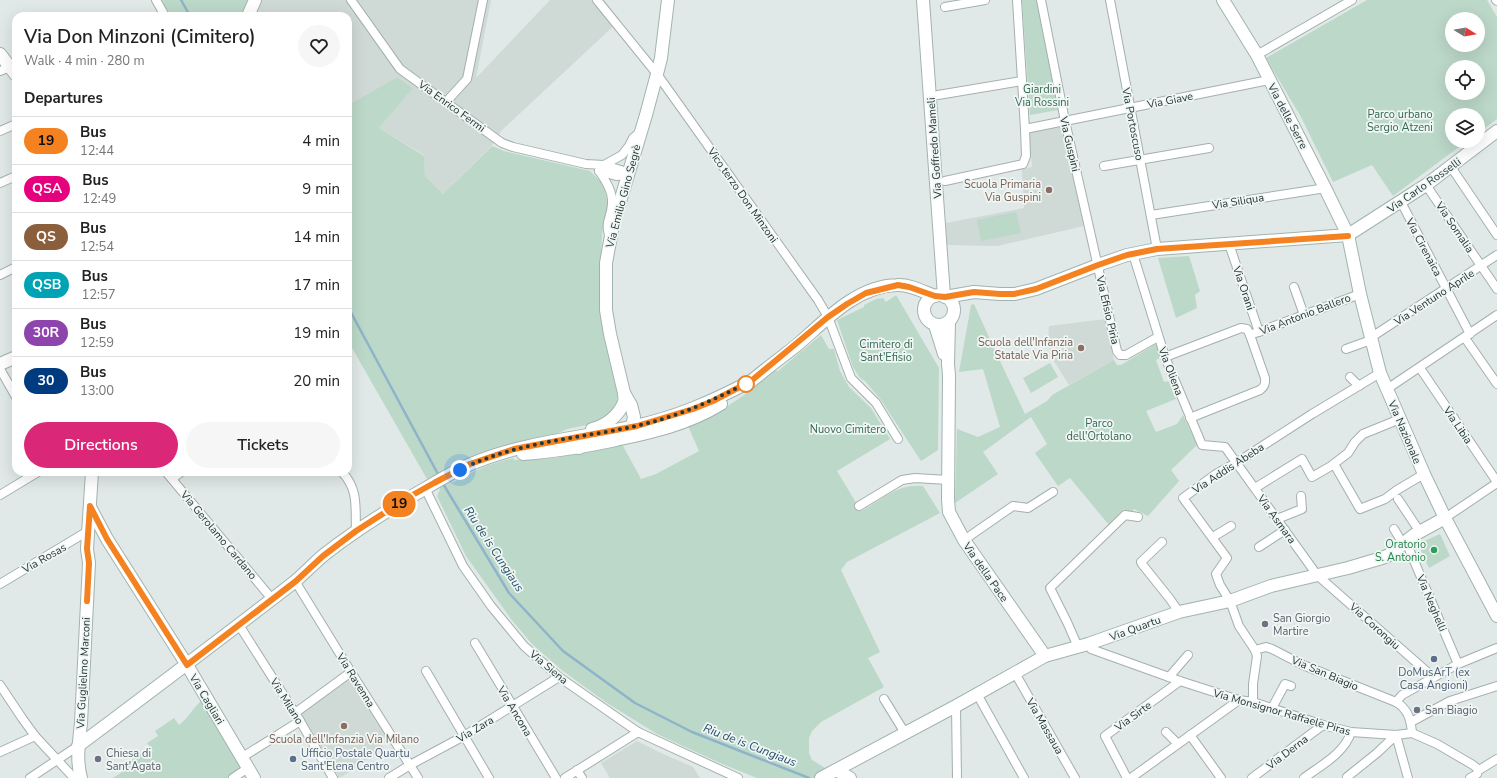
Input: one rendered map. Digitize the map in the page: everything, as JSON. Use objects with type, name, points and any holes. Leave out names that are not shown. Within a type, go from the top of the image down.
[{"type":"street","points":[[156,0],[163,12]]},
{"type":"street","points":[[250,12],[255,0]]},
{"type":"street","name":"Via Enrico Fermi","points":[[351,0],[400,68],[502,143],[526,151],[602,168],[621,170],[628,175]]},
{"type":"street","points":[[446,102],[467,79],[483,0]]},
{"type":"street","name":"Vico terzo Don Minzoni","points":[[597,0],[657,74],[818,300],[828,317]]},
{"type":"street","name":"Via Emilio Gino Segrè","points":[[631,427],[606,310],[606,263],[610,238],[657,74],[668,0]]},
{"type":"street","name":"Via Goffredo Mameli","points":[[923,0],[941,296]]},
{"type":"street","points":[[945,7],[985,0]]},
{"type":"street","points":[[946,181],[1024,164],[1026,156],[1025,129],[1017,0]]},
{"type":"street","name":"Via Guspini","points":[[1041,0],[1064,121],[1098,265]]},
{"type":"street","name":"Via Portoscuso","points":[[1110,0],[1157,249]]},
{"type":"street","name":"Via delle Serre","points":[[1223,0],[1257,55],[1326,188],[1348,236]]},
{"type":"street","points":[[1257,55],[1352,0]]},
{"type":"street","points":[[0,54],[9,71]]},
{"type":"street","name":"Via Giave","points":[[1025,129],[1269,80]]},
{"type":"street","points":[[938,95],[1022,81]]},
{"type":"street","points":[[0,131],[12,126]]},
{"type":"street","points":[[610,238],[606,229],[612,204],[612,197],[602,168],[622,155],[633,138],[641,131]]},
{"type":"street","name":"Via Carlo Rosselli","points":[[1348,236],[1426,185],[1496,135]]},
{"type":"street","points":[[1104,166],[1209,148]]},
{"type":"street","points":[[1451,167],[1497,234]]},
{"type":"street","points":[[0,183],[12,178]]},
{"type":"street","name":"Via Somalia","points":[[1426,185],[1497,289]]},
{"type":"street","name":"Via Siliqua","points":[[1151,215],[1326,188]]},
{"type":"street","name":"Via Cirenaica","points":[[1401,202],[1446,289],[1467,336],[1497,384]]},
{"type":"street","points":[[924,309],[929,300],[941,296],[974,292],[1014,294],[1036,289],[1098,265],[1133,254],[1157,249],[1348,236]]},
{"type":"street","name":"Via Nazionale","points":[[1348,236],[1370,339],[1380,373],[1445,518],[1494,601],[1497,616]]},
{"type":"street","name":"Via Orani","points":[[1229,244],[1259,332]]},
{"type":"street","name":"Via Oliena","points":[[1133,254],[1165,358],[1202,445],[1225,447],[1236,463]]},
{"type":"street","name":"Via Ventuno Aprile","points":[[1346,348],[1370,339],[1497,255]]},
{"type":"street","name":"Via Efisio Piria","points":[[1098,265],[1117,351],[1120,355],[1126,355],[1158,337]]},
{"type":"street","points":[[0,275],[12,269]]},
{"type":"street","points":[[30,778],[78,746],[187,665],[296,581],[323,556],[356,531],[409,497],[470,464],[493,456],[546,452],[714,404],[733,396],[828,317],[866,293],[890,286],[898,285],[909,287],[950,300],[954,309],[954,314],[949,322],[935,325],[927,318],[924,309],[914,297],[905,291],[890,286]]},
{"type":"street","points":[[1294,287],[1304,315]]},
{"type":"street","points":[[954,309],[974,292]]},
{"type":"street","name":"Via Antonio Ballero","points":[[1165,358],[1241,328],[1248,332],[1259,332],[1360,294]]},
{"type":"street","points":[[1387,389],[1497,315]]},
{"type":"street","points":[[828,317],[851,378],[876,403],[898,439]]},
{"type":"street","name":"Via della Pace","points":[[948,364],[949,322]]},
{"type":"street","name":"Via della Pace","points":[[935,325],[948,364],[950,376],[948,480],[949,512],[964,540],[1045,656]]},
{"type":"street","points":[[1190,418],[1260,390],[1265,382],[1248,332]]},
{"type":"street","points":[[0,364],[12,359]]},
{"type":"street","name":"Via Libia","points":[[1420,368],[1497,483]]},
{"type":"street","points":[[0,369],[12,390]]},
{"type":"street","name":"Via Addis Abeba","points":[[1230,601],[1220,585],[1216,574],[1228,558],[1183,498],[1216,474],[1380,373]]},
{"type":"street","points":[[1350,377],[1359,386]]},
{"type":"street","points":[[578,442],[582,431],[605,425],[611,420],[626,400],[646,416],[660,420]]},
{"type":"street","points":[[578,442],[656,431],[686,422],[714,404]]},
{"type":"street","points":[[631,427],[634,431],[679,419],[686,422]]},
{"type":"street","points":[[1254,488],[1302,460],[1312,477],[1334,464],[1348,453],[1355,442],[1363,434],[1400,419]]},
{"type":"street","name":"Via Asmara","points":[[1236,463],[1317,575]]},
{"type":"street","points":[[1334,464],[1360,509],[1385,499],[1424,474]]},
{"type":"street","points":[[0,495],[31,476]]},
{"type":"street","name":"Via Guglielmo Marconi","points":[[81,778],[78,746],[82,717],[89,563],[87,549],[92,476]]},
{"type":"street","name":"Via Gerolamo Cardano","points":[[169,476],[272,599]]},
{"type":"street","points":[[172,479],[176,476]]},
{"type":"street","points":[[345,476],[355,492],[356,531]]},
{"type":"street","points":[[859,506],[902,480],[915,478],[948,480]]},
{"type":"street","points":[[1445,518],[1497,483]]},
{"type":"street","name":"Via Siena","points":[[430,486],[463,566],[487,600],[524,646],[559,677],[638,732],[738,778]]},
{"type":"street","points":[[964,540],[1013,506],[1028,508],[1053,492]]},
{"type":"street","points":[[1277,520],[1302,509],[1301,496]]},
{"type":"street","points":[[1398,499],[1420,532]]},
{"type":"street","name":"Via Cagliari","points":[[90,506],[107,539],[187,665],[248,768]]},
{"type":"street","points":[[1083,646],[1067,622],[1050,588],[1125,515],[1138,517]]},
{"type":"street","name":"Via Quartu","points":[[829,774],[1015,674],[1045,656],[1083,646],[1179,612],[1230,601],[1271,586],[1348,568],[1382,558],[1389,555],[1420,532],[1445,518]]},
{"type":"street","points":[[1213,538],[1231,526]]},
{"type":"street","name":"Via Neghelli","points":[[1394,529],[1405,543],[1458,664]]},
{"type":"street","points":[[1259,547],[1285,530]]},
{"type":"street","name":"Via Rosas","points":[[0,584],[88,532]]},
{"type":"street","points":[[87,549],[97,541],[107,539]]},
{"type":"street","points":[[1162,542],[1141,562],[1179,612]]},
{"type":"street","name":"Via Corongiu","points":[[1317,575],[1432,677]]},
{"type":"street","name":"Via Ravenna","points":[[296,581],[418,778]]},
{"type":"street","points":[[1230,601],[1239,626],[1255,650],[1257,656],[1253,684],[1253,702]]},
{"type":"street","name":"Via Milano","points":[[239,625],[300,721],[333,778]]},
{"type":"street","name":"Via Ancona","points":[[475,643],[512,707],[556,778]]},
{"type":"street","name":"Via Monsignor Raffaele Piras","points":[[1083,646],[1180,681],[1239,700],[1253,702],[1323,725],[1351,732],[1396,734],[1412,733],[1437,744],[1473,765],[1476,775],[1497,759]]},
{"type":"street","name":"Via San Biagio","points":[[1255,650],[1266,647],[1272,649],[1303,665],[1396,702],[1403,706],[1412,722]]},
{"type":"street","points":[[1396,702],[1402,696],[1432,677],[1458,664],[1497,648]]},
{"type":"street","points":[[1169,677],[1188,654]]},
{"type":"street","points":[[426,671],[489,778]]},
{"type":"street","points":[[294,712],[351,672]]},
{"type":"street","name":"Via Massaua","points":[[1015,674],[1075,778]]},
{"type":"street","name":"Via Zara","points":[[389,778],[464,736],[559,677]]},
{"type":"street","name":"Via Sirte","points":[[1131,778],[1105,736],[1180,681]]},
{"type":"street","points":[[1272,708],[1285,684],[1291,686]]},
{"type":"street","points":[[0,685],[35,736],[74,778]]},
{"type":"street","points":[[1412,733],[1412,722],[1450,701],[1497,686]]},
{"type":"street","points":[[977,694],[1024,778]]},
{"type":"street","points":[[884,700],[905,733]]},
{"type":"street","points":[[1131,778],[1239,700]]},
{"type":"street","points":[[956,706],[957,778]]},
{"type":"street","points":[[82,717],[93,726],[101,728]]},
{"type":"street","points":[[233,778],[248,768],[300,721]]},
{"type":"street","name":"Via Derna","points":[[1252,778],[1323,725]]},
{"type":"street","points":[[566,778],[638,732]]},
{"type":"street","points":[[1166,732],[1178,744]]},
{"type":"street","points":[[1304,778],[1346,743],[1351,732]]},
{"type":"street","points":[[1347,777],[1377,753],[1396,734],[1408,778]]},
{"type":"street","points":[[1190,735],[1220,778]]},
{"type":"street","points":[[0,752],[35,736]]},
{"type":"street","points":[[577,770],[582,778]]},
{"type":"street","points":[[829,774],[850,778]]},
{"type":"shaded area","points":[[218,0],[491,0],[476,78],[550,0],[604,0],[620,20],[501,131],[493,144],[443,194],[425,176],[424,155],[379,128],[413,88],[397,77],[352,103],[352,12],[226,12]]},
{"type":"shaded area","name":"Scuola Primaria Via Guspini","points":[[1061,126],[1084,226],[997,246],[947,245],[946,223],[1024,208],[1022,169],[1032,167],[1029,133]]},
{"type":"shaded area","name":"Scuola dell'Infanzia Statale Via Piria","points":[[1106,319],[1114,360],[1069,385],[1052,358],[1048,338],[1049,326]]},
{"type":"shaded area","name":"Scuola dell'Infanzia Via Milano","points":[[350,677],[387,736],[379,741],[384,748],[338,778],[338,775],[300,712]]},
{"type":"shaded area","points":[[637,741],[693,767],[700,778],[610,778],[601,763]]},
{"type":"green space","points":[[162,0],[248,0],[244,12],[168,12]]},
{"type":"green space","name":"Giardini Via Rossini","points":[[1022,0],[1037,0],[1058,110],[1030,115]]},
{"type":"green space","name":"Parco urbano Sergio Atzeni","points":[[1367,0],[1487,0],[1497,17],[1497,119],[1485,128],[1485,108],[1445,108],[1445,148],[1458,148],[1393,196],[1372,165],[1333,182],[1301,117],[1266,58]]},
{"type":"green space","name":"Nuovo Cimitero","points":[[397,77],[413,88],[379,128],[424,156],[425,176],[443,194],[492,146],[504,151],[590,171],[603,184],[608,204],[602,234],[601,260],[618,388],[615,407],[610,414],[597,423],[567,429],[550,437],[478,454],[446,469],[452,483],[482,468],[497,462],[514,458],[514,460],[556,458],[622,444],[641,479],[656,474],[699,451],[688,426],[712,415],[734,402],[774,370],[778,371],[821,335],[829,349],[834,349],[840,371],[849,387],[871,408],[890,439],[837,471],[861,511],[897,490],[913,486],[923,486],[940,513],[847,562],[841,570],[880,652],[868,658],[884,687],[821,722],[812,731],[809,738],[809,753],[812,760],[842,778],[757,778],[657,734],[607,703],[563,671],[532,644],[511,619],[466,556],[437,496],[440,489],[432,476],[427,479],[352,348],[352,103]]},
{"type":"green space","points":[[1016,212],[1021,233],[981,241],[977,220]]},
{"type":"green space","points":[[1189,256],[1200,291],[1195,295],[1197,308],[1176,318],[1158,258]]},
{"type":"green space","name":"Cimitero di Sant'Efisio","points":[[896,295],[939,368],[938,450],[921,461],[881,400],[865,381],[860,378],[853,367],[837,320],[864,307],[864,305],[876,299],[883,298],[886,302]]},
{"type":"green space","name":"Parco dell'Ortolano","points":[[974,304],[1025,414],[1047,401],[1052,395],[1114,360],[1117,365],[1121,365],[1156,344],[1161,357],[1156,360],[1164,382],[1170,381],[1176,399],[1146,411],[1156,432],[1177,424],[1183,415],[1197,445],[1171,470],[1179,481],[1148,516],[1134,509],[1130,514],[1124,509],[1109,525],[1070,478],[1058,486],[1035,453],[1047,444],[1031,417],[983,452],[998,474],[955,503],[957,429],[978,437],[1000,427],[983,369],[959,372],[971,305]]},
{"type":"green space","points":[[1050,363],[1058,377],[1031,393],[1023,378]]},
{"type":"green space","name":"Oratorio S. Antonio","points":[[1440,534],[1450,556],[1429,568],[1418,544]]},
{"type":"green space","points":[[205,698],[245,767],[229,778],[113,778],[122,772],[119,768],[142,753],[145,758],[153,752],[147,743],[158,736],[155,731],[174,718],[179,725],[186,719],[197,704]]},
{"type":"waterway","name":"Riu de is Cungiaus","points":[[181,0],[188,12]]},
{"type":"waterway","name":"Riu de is Cungiaus","points":[[352,314],[439,476]]},
{"type":"waterway","name":"Riu de is Cungiaus","points":[[442,482],[509,593],[563,651],[635,703],[692,732],[809,778]]},
{"type":"bus line","name":"19","points":[[87,601],[89,563],[87,549],[90,506],[107,539],[187,665],[296,581],[323,556],[356,531],[434,483],[470,464],[514,449],[637,426],[660,420],[713,401],[751,381],[783,356],[828,317],[866,293],[898,285],[909,287],[935,296],[945,297],[974,292],[1014,294],[1036,289],[1127,255],[1157,249],[1348,236]]},
{"type":"place","name":"Scuola Primaria Via Guspini","points":[[1049,190]]},
{"type":"place","name":"Scuola dell'Infanzia Statale Via Piria","points":[[1081,348]]},
{"type":"place","name":"Oratorio S. Antonio","points":[[1434,550]]},
{"type":"place","name":"San Giorgio Martire","points":[[1265,624]]},
{"type":"place","name":"DoMusArT (ex Casa Angioni)","points":[[1434,659]]},
{"type":"place","name":"San Biagio","points":[[1417,710]]},
{"type":"place","name":"Scuola dell'Infanzia Via Milano","points":[[344,726]]},
{"type":"place","name":"Chiesa di Sant'Agata","points":[[98,759]]},
{"type":"place","name":"Ufficio Postale Quartu Sant'Elena Centro","points":[[293,759]]},
{"type":"route","points":[[460,470],[470,464],[514,449],[637,426],[660,420],[713,401],[751,381],[746,384]]}]
